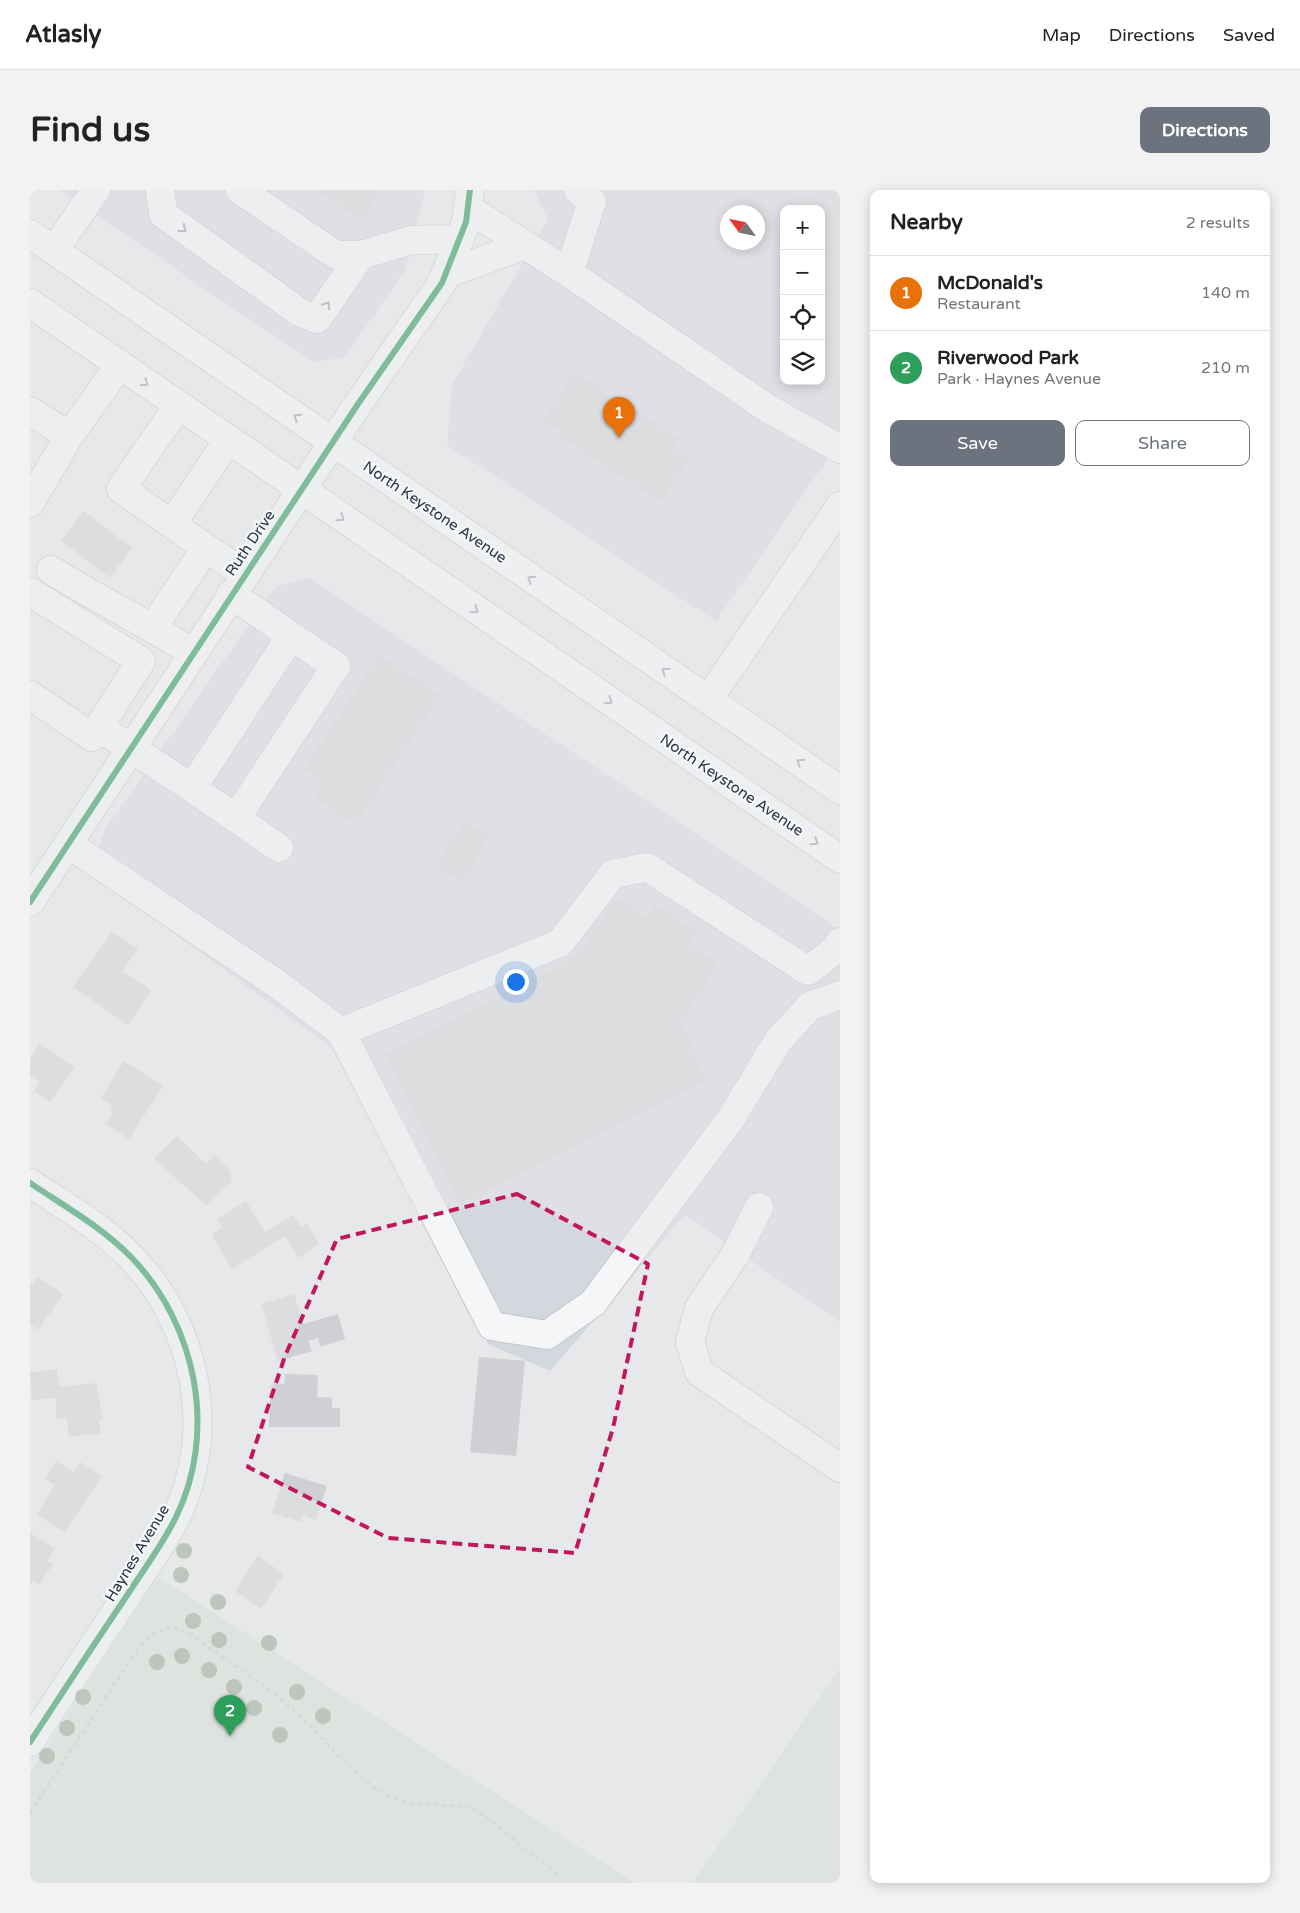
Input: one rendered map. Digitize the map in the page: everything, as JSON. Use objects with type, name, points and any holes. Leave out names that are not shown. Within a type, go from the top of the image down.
[{"type":"main road","name":"North Keystone Avenue","points":[[30,234],[840,790]]},
{"type":"main road","name":"North Keystone Avenue","points":[[30,303],[119,366],[840,859]]},
{"type":"street","points":[[54,250],[96,190]]},
{"type":"street","points":[[160,190],[163,214],[299,312],[317,319],[361,255]]},
{"type":"street","points":[[240,190],[336,255],[361,255],[412,240],[460,239]]},
{"type":"street","points":[[568,273],[585,229],[592,201],[578,190]]},
{"type":"street","points":[[470,200],[525,245],[767,408],[840,449]]},
{"type":"street","name":"Ruth Drive","points":[[30,902],[300,490],[410,332],[446,274],[460,239],[470,200]]},
{"type":"street","points":[[446,274],[525,245]]},
{"type":"street","points":[[30,503],[69,436],[119,366]]},
{"type":"street","points":[[178,406],[121,489],[206,548],[238,584],[291,636],[336,666],[236,818]]},
{"type":"street","points":[[30,411],[69,436]]},
{"type":"street","points":[[172,524],[228,440]]},
{"type":"street","points":[[708,700],[840,506]]},
{"type":"street","points":[[152,627],[206,548]]},
{"type":"street","points":[[52,570],[88,593],[152,627],[193,653]]},
{"type":"street","points":[[30,592],[141,661],[92,737],[30,695]]},
{"type":"street","points":[[192,788],[291,636]]},
{"type":"street","points":[[99,727],[279,848]]},
{"type":"street","points":[[68,844],[274,981],[341,1032],[492,1326],[547,1335],[593,1303],[732,1116],[778,1042],[810,1006],[840,995]]},
{"type":"street","points":[[341,1032],[560,943],[613,874],[648,867],[808,970],[840,984]]},
{"type":"street","points":[[808,970],[836,949],[840,942]]},
{"type":"street","points":[[808,970],[810,1006]]},
{"type":"street","name":"Haynes Avenue","points":[[30,1183],[103,1232],[131,1257],[154,1284],[173,1316],[187,1350],[198,1421],[194,1458],[177,1516],[30,1742]]},
{"type":"street","points":[[759,1207],[736,1255],[699,1308],[690,1342],[699,1372],[840,1468]]},
{"type":"path","points":[[30,1813],[139,1646],[153,1634],[172,1627],[192,1635],[297,1713],[368,1783],[393,1798],[415,1804],[463,1805],[477,1810],[556,1873],[561,1883]]},
{"type":"highlighted area","points":[[517,1194],[648,1264],[613,1428],[575,1553],[388,1538],[248,1467],[285,1356],[337,1239]]},
{"type":"shaded area","points":[[59,190],[425,190],[405,270],[345,357],[313,362]]},
{"type":"shaded area","points":[[534,190],[840,190],[840,441],[716,621],[447,445],[452,385],[548,219]]},
{"type":"shaded area","points":[[310,578],[840,930],[840,1322],[685,1215],[550,1371],[488,1344],[332,1048],[88,871],[106,828],[276,586]]},
{"type":"shaded area","points":[[156,1576],[635,1883],[30,1883],[30,1774]]},
{"type":"shaded area","points":[[840,1668],[840,1883],[693,1883]]},
{"type":"building","points":[[317,190],[382,190],[361,220]]},
{"type":"building","points":[[575,372],[680,439],[674,450],[689,459],[661,502],[558,436],[561,432],[543,421]]},
{"type":"building","points":[[84,511],[132,548],[110,578],[61,541]]},
{"type":"building","points":[[379,655],[441,695],[355,825],[315,798],[324,783],[304,769]]},
{"type":"building","points":[[464,820],[490,836],[462,882],[436,866]]},
{"type":"building","points":[[617,897],[647,917],[655,904],[697,932],[689,944],[718,964],[680,1023],[707,1079],[460,1206],[384,1055],[578,955]]},
{"type":"building","points":[[112,932],[138,949],[122,971],[151,990],[128,1025],[73,987]]},
{"type":"building","points":[[40,1044],[74,1067],[50,1102],[34,1091],[40,1082],[30,1076],[30,1059]]},
{"type":"building","points":[[124,1061],[163,1086],[129,1139],[106,1124],[114,1111],[110,1108],[112,1105],[101,1098]]},
{"type":"building","points":[[177,1136],[206,1164],[215,1155],[230,1170],[232,1181],[207,1206],[154,1159]]},
{"type":"building","points":[[246,1201],[265,1232],[293,1215],[301,1227],[306,1223],[319,1244],[298,1258],[285,1236],[232,1269],[211,1234],[223,1227],[217,1219]]},
{"type":"building","points":[[37,1277],[63,1294],[38,1330],[30,1324],[30,1284],[32,1285]]},
{"type":"building","points":[[294,1294],[303,1324],[338,1314],[345,1339],[320,1347],[318,1338],[308,1341],[312,1351],[278,1361],[261,1304]]},
{"type":"building","points":[[479,1357],[525,1361],[516,1456],[470,1452]]},
{"type":"building","points":[[57,1369],[59,1387],[96,1383],[103,1419],[99,1420],[101,1433],[69,1437],[67,1418],[56,1419],[56,1398],[32,1400],[30,1373]]},
{"type":"building","points":[[285,1374],[318,1375],[317,1397],[332,1398],[332,1408],[340,1408],[340,1427],[269,1427],[270,1383],[284,1384]]},
{"type":"building","points":[[56,1461],[74,1472],[80,1462],[102,1476],[65,1532],[37,1515],[55,1485],[45,1479]]},
{"type":"building","points":[[285,1473],[327,1486],[316,1520],[303,1515],[301,1522],[272,1513]]},
{"type":"building","points":[[30,1533],[55,1549],[47,1561],[53,1564],[39,1585],[33,1581],[30,1585]]},
{"type":"building","points":[[258,1556],[284,1574],[261,1609],[235,1591]]},
{"type":"cycle path","points":[[30,902],[358,404],[442,283],[466,222],[470,190]]},
{"type":"cycle path","points":[[30,1183],[108,1236],[131,1257],[153,1284],[171,1314],[185,1346],[194,1380],[197,1415],[196,1450],[189,1484],[176,1517],[158,1549],[30,1742]]},
{"type":"place","name":"McDonald's","points":[[619,438]]},
{"type":"place","name":"Riverwood Park","points":[[230,1736]]}]
